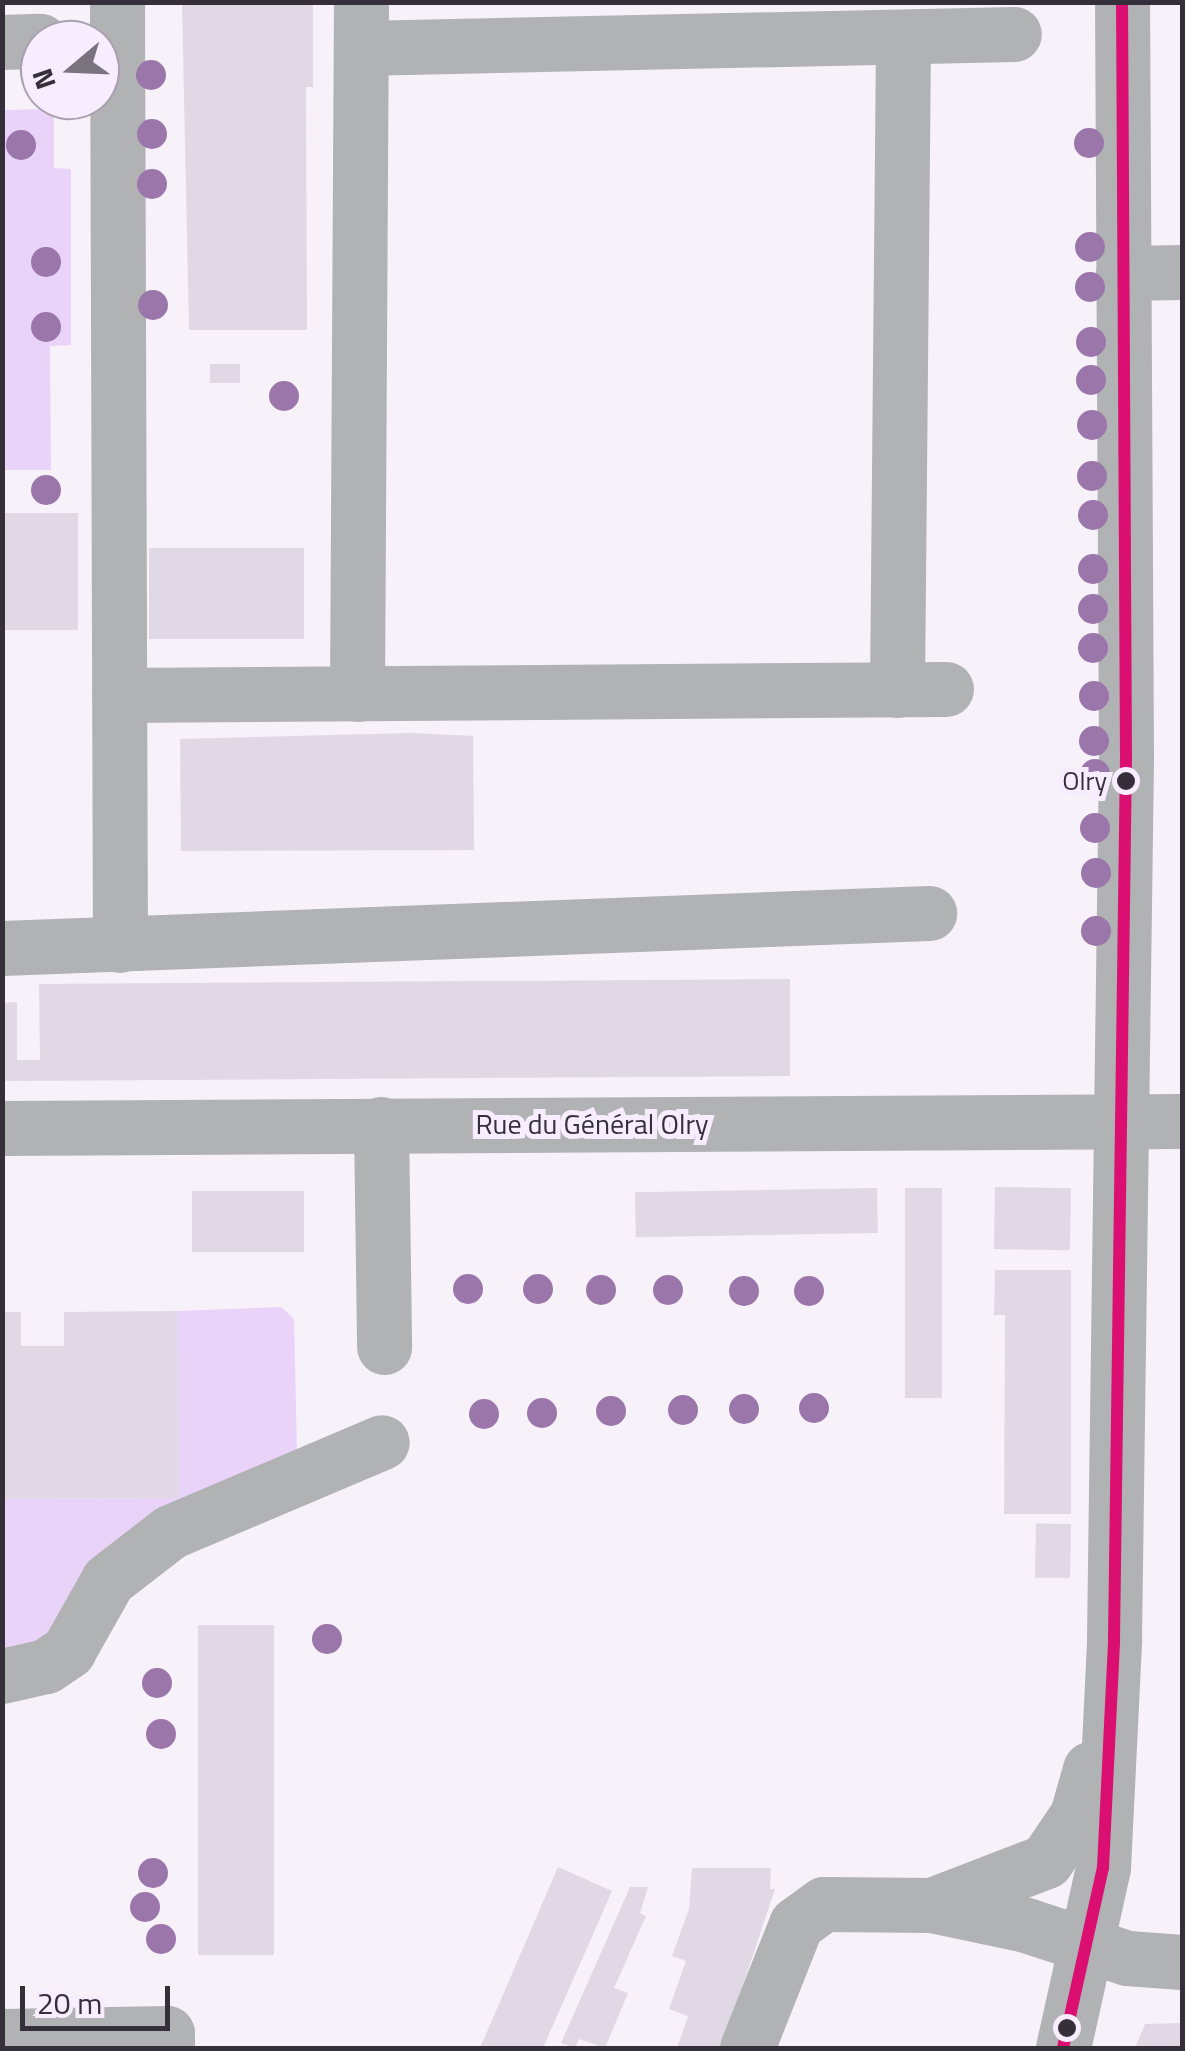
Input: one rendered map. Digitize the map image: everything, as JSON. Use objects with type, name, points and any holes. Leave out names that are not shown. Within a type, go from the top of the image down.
[{"type":"street","points":[[1063,2048],[1102,1868],[1110,1694],[1122,1122],[1122,2]]},
{"type":"street","points":[[357,694],[361,25],[803,21],[902,37],[1014,34]]},
{"type":"street","points":[[119,695],[922,689],[902,37]]},
{"type":"street","points":[[112,120],[120,945]]},
{"type":"street","points":[[1123,273],[1182,272]]},
{"type":"street","points":[[2,948],[929,913]]},
{"type":"street","name":"Rue du Général Olry","points":[[2,1128],[1182,1121]]},
{"type":"street","points":[[381,1124],[384,1347]]},
{"type":"street","points":[[2,1676],[46,1666],[68,1651],[108,1580],[170,1532],[382,1442]]},
{"type":"street","points":[[932,1905],[1031,1869],[1060,1848],[1077,1815],[1110,1694]]},
{"type":"street","points":[[747,2048],[796,1924],[824,1904],[932,1905],[1026,1925],[1085,1948],[1182,1962]]},
{"type":"street","points":[[2,2036],[167,2033],[167,2048]]},
{"type":"shaded area","points":[[3,110],[20,110],[20,120],[54,120],[54,168],[71,169],[71,345],[50,346],[51,470],[3,470]]},
{"type":"shaded area","points":[[281,1307],[294,1319],[297,1452],[54,1637],[3,1648],[3,1499],[178,1498],[177,1311]]},
{"type":"building","points":[[182,2],[313,2],[313,87],[306,87],[307,330],[189,330]]},
{"type":"building","points":[[210,364],[240,364],[240,383],[210,383]]},
{"type":"building","points":[[2,513],[78,513],[78,630],[2,630]]},
{"type":"building","points":[[149,548],[304,548],[304,639],[149,639]]},
{"type":"building","points":[[410,733],[473,736],[474,850],[181,851],[180,739]]},
{"type":"building","points":[[790,979],[790,1076],[2,1081],[2,1003],[17,1002],[17,1060],[40,1060],[39,984]]},
{"type":"building","points":[[995,1187],[1071,1188],[1070,1250],[994,1249]]},
{"type":"building","points":[[877,1188],[878,1233],[636,1237],[635,1192]]},
{"type":"building","points":[[905,1188],[942,1188],[942,1398],[905,1398]]},
{"type":"building","points":[[192,1191],[304,1191],[304,1252],[192,1252]]},
{"type":"building","points":[[995,1270],[1071,1270],[1071,1514],[1004,1514],[1005,1315],[994,1315]]},
{"type":"building","points":[[177,1311],[178,1498],[2,1499],[2,1312],[21,1312],[21,1346],[64,1346],[64,1312]]},
{"type":"building","points":[[1036,1523],[1071,1524],[1070,1578],[1035,1577]]},
{"type":"building","points":[[198,1625],[274,1625],[274,1955],[198,1955]]},
{"type":"building","points":[[558,1867],[612,1891],[543,2048],[480,2048]]},
{"type":"building","points":[[692,1868],[771,1868],[770,1889],[775,1889],[722,2048],[677,2048],[688,2016],[669,2009],[686,1961],[672,1956],[689,1909]]},
{"type":"building","points":[[630,1887],[648,1887],[640,1913],[646,1916],[614,1988],[628,1993],[605,2048],[579,2039],[575,2048],[561,2043]]},
{"type":"building","points":[[1182,2023],[1182,2048],[1135,2048],[1145,2024]]},
{"type":"transit line","points":[[1063,2048],[1103,1868],[1114,1639],[1126,758],[1122,2]]},
{"type":"place","name":"Olry","points":[[1126,781]]}]
